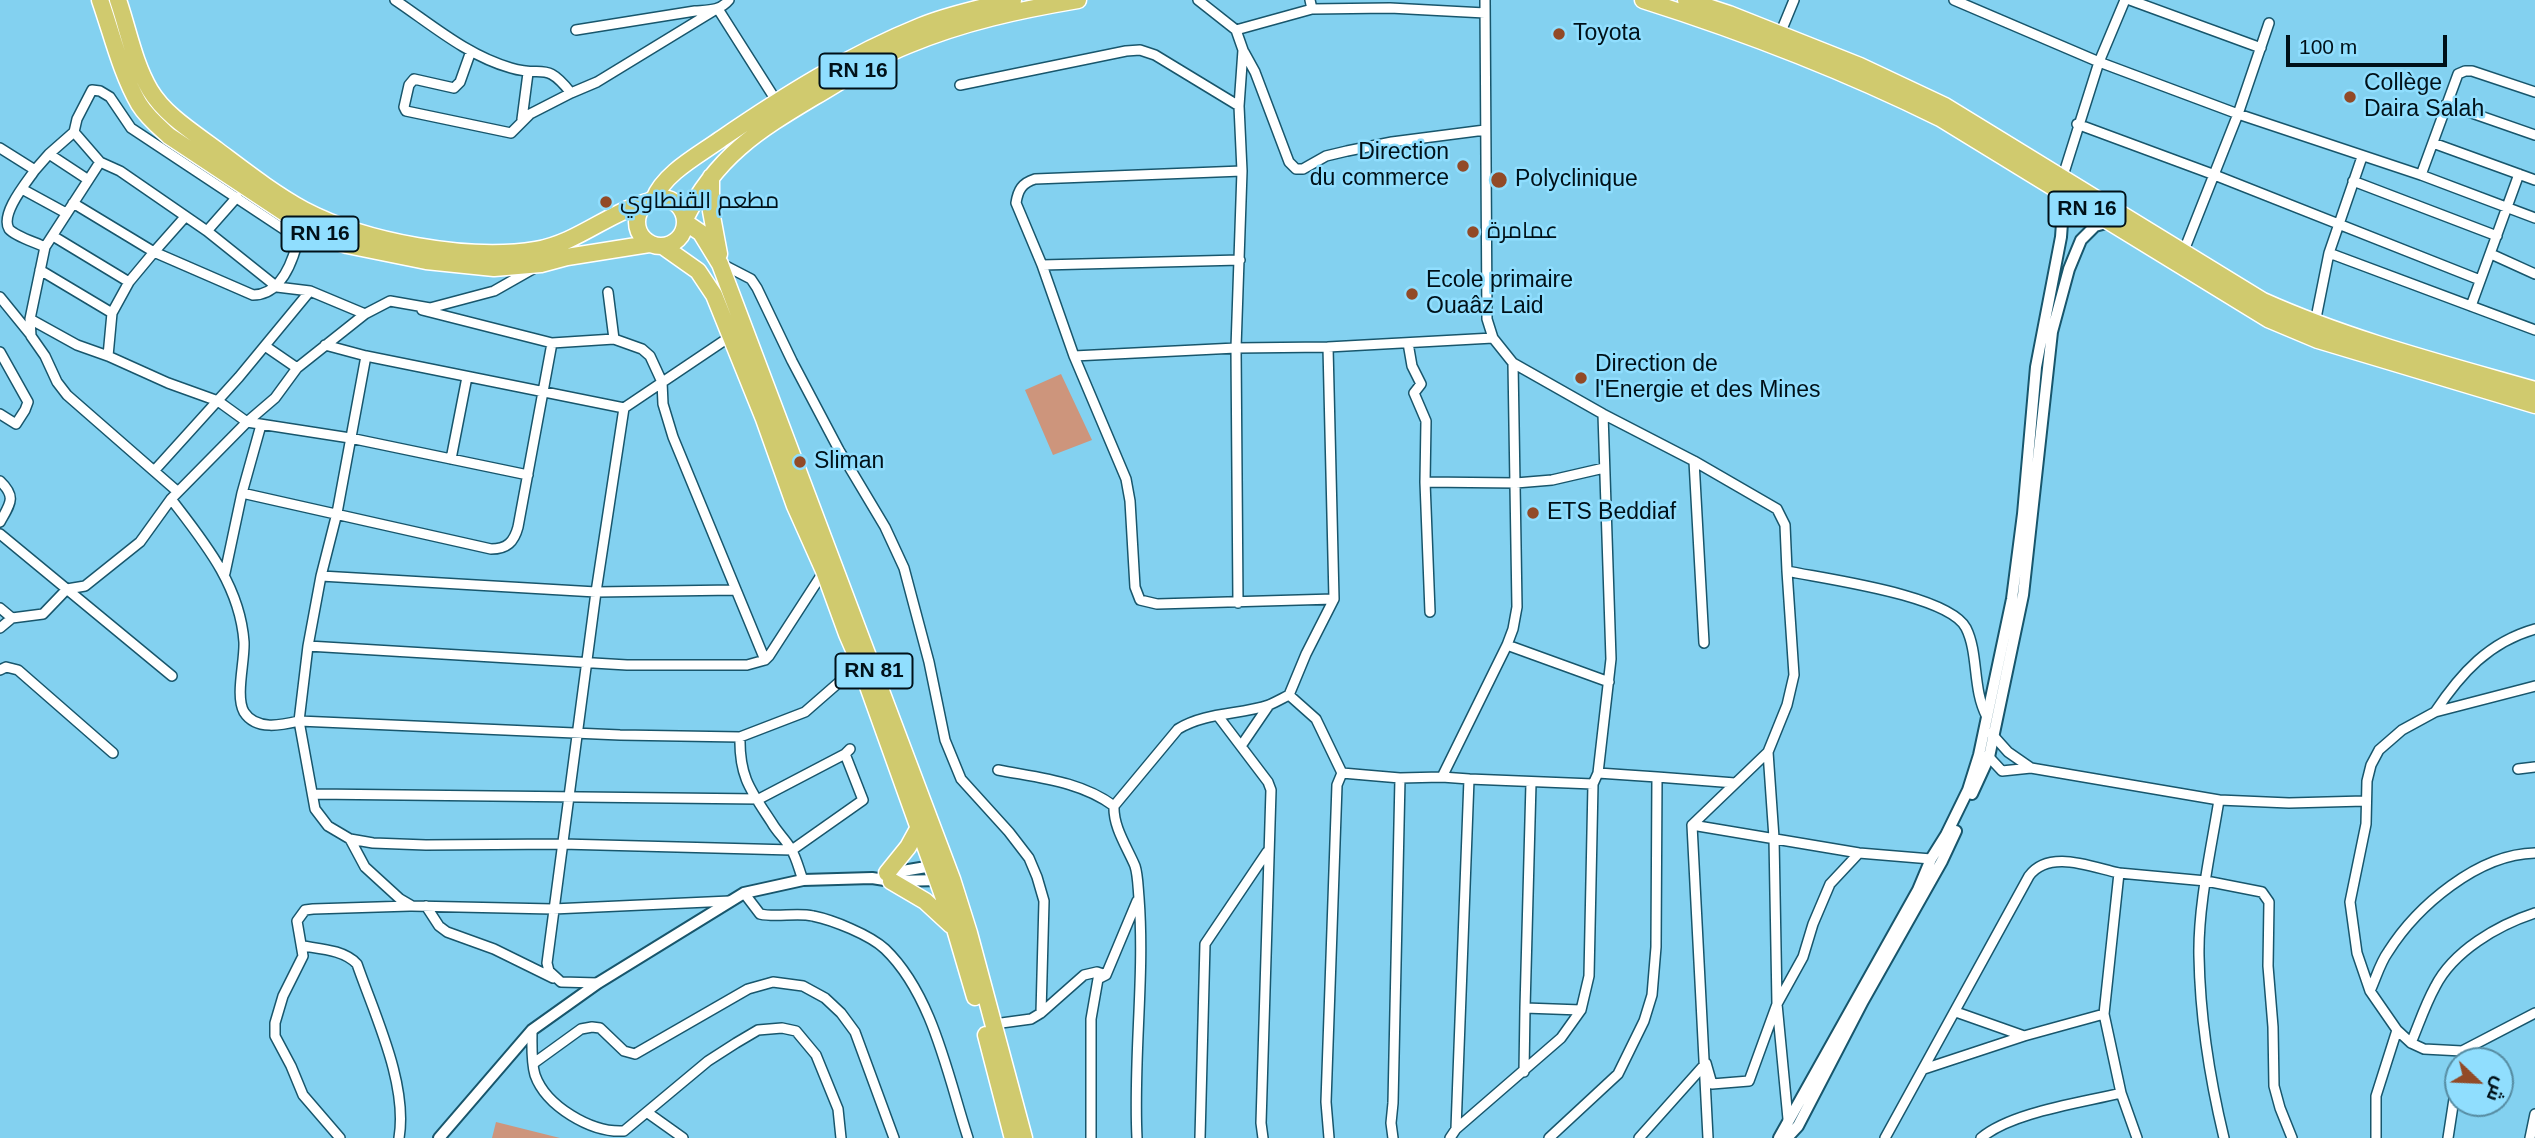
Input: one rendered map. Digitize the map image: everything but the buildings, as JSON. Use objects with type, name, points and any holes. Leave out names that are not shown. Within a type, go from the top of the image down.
[{"type":"highway","name":"RN 16","points":[[100,0],[125,74],[150,119],[169,136],[300,223],[331,240],[426,261],[476,268],[541,264],[567,257],[657,245]]},
{"type":"highway","name":"RN 16","points":[[118,0],[149,89],[162,106],[266,187],[304,210],[343,227],[391,239],[458,251],[493,254],[537,250],[576,237],[626,208],[650,200],[660,187],[696,157],[777,102],[872,47],[924,25],[1013,0]]},
{"type":"highway","name":"RN 16","points":[[685,221],[711,177],[746,140],[905,46],[995,16],[1078,0]]},
{"type":"highway","name":"RN 16","points":[[1643,0],[1766,44],[1899,97],[2183,253],[2263,302],[2315,323],[2535,390]]},
{"type":"highway","name":"RN 16","points":[[1686,0],[1731,8],[1780,34],[1905,85],[1945,106],[2110,222],[2268,319],[2319,340],[2535,405]]},
{"type":"highway","points":[[711,177],[712,211],[720,264]]},
{"type":"highway","points":[[661,198],[674,202],[683,212],[685,221],[679,238],[657,245],[639,233],[636,226],[639,212],[650,200],[661,198]]},
{"type":"highway","name":"RN 81","points":[[685,221],[701,233],[720,264],[942,872],[994,1024],[1024,1138]]},
{"type":"highway","name":"RN 81","points":[[657,245],[692,267],[708,282],[732,336],[795,506],[860,664],[919,827],[942,872],[955,929],[1013,1138]]},
{"type":"highway","points":[[919,827],[908,848],[883,878],[925,901],[955,929]]},
{"type":"street","points":[[395,0],[489,62],[528,73],[548,71],[560,79],[571,93]]},
{"type":"street","points":[[471,51],[460,82],[454,88],[414,79],[409,85],[404,107],[406,111],[511,133],[522,119],[597,82],[730,0]]},
{"type":"street","points":[[1198,0],[1236,30],[1289,162],[1296,169],[1303,169],[1326,156],[1346,151],[1485,130]]},
{"type":"street","points":[[1485,0],[1487,319],[1493,338],[1513,363],[1777,509],[1785,524],[1794,675],[1792,689],[1768,751],[1692,825],[1708,1138]]},
{"type":"street","points":[[1780,34],[1794,0]]},
{"type":"street","points":[[1954,0],[2099,62],[2238,114],[2421,175],[2535,218]]},
{"type":"street","points":[[1788,1138],[1798,1126],[1863,1001],[1942,861],[1984,756],[2009,637],[2036,367],[2061,237],[2061,188],[2077,124],[2099,62],[2128,0],[2260,48]]},
{"type":"street","points":[[1236,30],[1311,5],[1485,13]]},
{"type":"street","points":[[576,30],[716,10]]},
{"type":"street","points":[[716,10],[777,102]]},
{"type":"street","points":[[2183,253],[2212,174],[2238,114],[2269,23]]},
{"type":"street","points":[[960,85],[1140,50],[1155,55],[1239,106]]},
{"type":"street","points":[[1238,603],[1236,348],[1242,171],[1239,106],[1243,50]]},
{"type":"street","points":[[2421,175],[2458,74],[2465,71],[2535,92]]},
{"type":"street","points":[[522,119],[528,73]]},
{"type":"street","points":[[45,247],[10,230],[5,221],[7,209],[35,170],[74,132],[77,119],[92,90],[110,97],[131,128],[186,167],[237,197],[291,234],[297,244],[295,254],[277,287],[263,295],[253,295],[154,252],[73,203]]},
{"type":"street","points":[[2446,104],[2535,135]]},
{"type":"street","points":[[2077,124],[2212,174],[2480,281]]},
{"type":"street","points":[[74,132],[100,162],[120,171],[207,230],[277,287],[310,291],[365,314]]},
{"type":"street","points":[[2433,143],[2535,180]]},
{"type":"street","points":[[0,148],[35,170]]},
{"type":"street","points":[[49,154],[87,179]]},
{"type":"street","points":[[2315,323],[2337,224],[2362,157]]},
{"type":"street","points":[[31,335],[30,319],[45,247],[100,162]]},
{"type":"street","points":[[1242,171],[1035,179],[1027,181],[1017,194],[1016,203],[1042,265],[1074,356],[1126,479],[1130,501],[1135,587],[1140,600],[1157,604],[1334,599]]},
{"type":"street","points":[[2471,306],[2519,174]]},
{"type":"street","points":[[2353,181],[2497,236]]},
{"type":"street","points":[[22,189],[66,213]]},
{"type":"street","points":[[207,230],[237,197]]},
{"type":"street","points":[[108,356],[112,313],[129,282],[185,217]]},
{"type":"street","points":[[1987,717],[2023,595],[2052,331],[2075,252],[2095,226],[2110,222]]},
{"type":"street","points":[[52,236],[129,282]]},
{"type":"street","points":[[0,628],[12,618],[43,614],[68,589],[85,586],[140,542],[174,496],[247,422],[275,398],[297,368],[365,314],[390,301],[430,307],[494,291],[541,264],[548,246]]},
{"type":"street","points":[[2329,253],[2535,330]]},
{"type":"street","points":[[2491,254],[2535,274]]},
{"type":"street","points":[[1042,265],[1240,260]]},
{"type":"street","points":[[720,264],[751,279],[757,288],[839,450],[885,527],[904,568],[915,602],[944,740],[955,766],[967,789],[1009,832],[1029,858],[1044,901],[1041,1013]]},
{"type":"street","points":[[40,270],[112,313]]},
{"type":"street","points":[[154,471],[218,401],[310,291]]},
{"type":"street","points":[[608,292],[614,339]]},
{"type":"street","points":[[0,297],[31,335],[67,395],[154,471],[174,496],[225,573],[239,615],[244,642],[241,687],[243,711],[254,720],[274,726],[299,721],[620,736],[740,737],[805,712],[860,664]]},
{"type":"street","points":[[390,301],[552,343],[614,339],[642,349],[650,356],[662,382],[663,404],[673,437],[765,660]]},
{"type":"street","points":[[30,319],[77,345],[218,401],[247,422],[350,438],[528,475]]},
{"type":"street","points":[[324,345],[366,356],[624,408],[732,336]]},
{"type":"street","points":[[1074,356],[1493,338]]},
{"type":"street","points":[[242,493],[491,549],[505,548],[515,537],[545,392],[552,343]]},
{"type":"street","points":[[1408,343],[1412,366],[1421,384],[1414,394],[1426,421],[1425,482],[1430,612]]},
{"type":"street","points":[[265,346],[297,368]]},
{"type":"street","points":[[1137,1138],[1141,957],[1139,896],[1136,869],[1115,821],[1114,806],[1178,729],[1191,721],[1269,705],[1289,695],[1334,599],[1328,347]]},
{"type":"street","points":[[0,352],[28,402],[16,424],[0,414]]},
{"type":"street","points":[[314,794],[759,799],[848,751],[863,800],[792,850],[562,844],[373,843],[350,838],[320,818],[315,810],[299,721],[308,646],[321,576],[337,513],[366,356]]},
{"type":"street","points":[[1442,777],[1507,645],[1517,607],[1513,363]]},
{"type":"street","points":[[451,458],[467,377]]},
{"type":"street","points":[[561,982],[549,971],[547,963],[596,592],[624,408]]},
{"type":"street","points":[[1450,1138],[1456,1129],[1561,1038],[1581,1010],[1590,976],[1593,784],[1598,773],[1611,659],[1603,414]]},
{"type":"street","points":[[225,573],[242,493],[261,425]]},
{"type":"street","points":[[1694,461],[1704,643]]},
{"type":"street","points":[[1425,482],[1516,484],[1552,480],[1604,468]]},
{"type":"street","points":[[0,481],[9,489],[11,496],[0,522]]},
{"type":"street","points":[[0,534],[172,676]]},
{"type":"street","points":[[308,646],[587,663],[747,666],[765,660],[824,571]]},
{"type":"street","points":[[1787,572],[1921,599],[1948,610],[1960,619],[1969,637],[1980,703],[1987,717],[1989,732],[2031,768]]},
{"type":"street","points":[[321,576],[596,592],[734,590]]},
{"type":"street","points":[[0,608],[12,618]]},
{"type":"street","points":[[2435,712],[2456,681],[2492,647],[2515,635],[2535,629]]},
{"type":"street","points":[[1507,645],[1609,682]]},
{"type":"street","points":[[0,670],[6,667],[18,670],[113,753]]},
{"type":"street","points":[[2444,1053],[2411,1043],[2398,1030],[2370,991],[2357,953],[2350,902],[2354,874],[2363,846],[2367,781],[2379,750],[2402,730],[2435,712],[2535,686]]},
{"type":"street","points":[[1289,695],[1316,719],[1342,773]]},
{"type":"street","points":[[1241,746],[1269,705]]},
{"type":"street","points":[[1218,716],[1268,782],[1271,790],[1261,1123],[1263,1138]]},
{"type":"street","points":[[740,737],[742,772],[749,788],[792,850],[803,880]]},
{"type":"street","points":[[1768,751],[1774,838],[1777,1004],[1788,1119]]},
{"type":"street","points":[[1984,756],[2002,771],[2031,768],[2219,800],[2289,803],[2365,801]]},
{"type":"street","points":[[1779,1138],[1918,890],[1930,859],[1947,835],[1984,756]]},
{"type":"street","points":[[2518,769],[2535,767]]},
{"type":"street","points":[[998,771],[1077,786],[1114,806]]},
{"type":"street","points":[[1342,773],[1400,778],[1442,777],[1593,784]]},
{"type":"street","points":[[1329,1138],[1326,1102],[1338,785],[1342,773]]},
{"type":"street","points":[[1598,773],[1735,783]]},
{"type":"street","points":[[1549,1138],[1618,1074],[1644,1021],[1652,995],[1656,947],[1657,777]]},
{"type":"street","points":[[1394,1138],[1391,1123],[1400,778]]},
{"type":"street","points":[[1456,1129],[1469,779]]},
{"type":"street","points":[[1524,1072],[1531,783]]},
{"type":"street","points":[[2219,800],[2206,881],[2199,955],[2207,1045],[2224,1138]]},
{"type":"street","points":[[1692,825],[1859,853],[1930,859]]},
{"type":"street","points":[[350,838],[365,867],[400,899],[412,906]]},
{"type":"street","points":[[1200,1138],[1205,944],[1268,851]]},
{"type":"street","points":[[1706,1063],[1712,1084],[1749,1081],[1777,1004],[1803,957],[1830,884],[1859,853]]},
{"type":"street","points":[[2370,991],[2387,953],[2420,912],[2458,879],[2482,867],[2535,853]]},
{"type":"street","points":[[1885,1138],[2029,876],[2037,866],[2060,861],[2119,873],[2206,881],[2262,892],[2269,902],[2268,966],[2274,1086],[2292,1138]]},
{"type":"street","points":[[439,1138],[532,1030],[598,983],[744,893],[803,880],[883,878],[942,872]]},
{"type":"street","points":[[883,878],[942,872]]},
{"type":"street","points":[[2119,873],[2104,1014],[2121,1093],[2137,1138]]},
{"type":"street","points":[[744,893],[760,914],[816,916],[852,930],[884,947],[927,1009],[968,1138]]},
{"type":"street","points":[[1091,1138],[1091,1019],[1098,979],[1106,975],[1139,896]]},
{"type":"street","points":[[340,1138],[303,1095],[275,1036],[275,1023],[284,996],[302,961],[303,946],[297,921],[305,910],[327,907],[412,906],[553,909],[730,901]]},
{"type":"street","points":[[426,906],[439,926],[447,932],[494,949],[561,982],[598,983]]},
{"type":"street","points":[[2411,1043],[2435,986],[2457,958],[2494,931],[2518,918],[2535,913]]},
{"type":"street","points":[[303,946],[337,952],[357,964],[397,1078],[402,1121],[399,1138]]},
{"type":"street","points":[[994,1024],[1031,1019],[1084,975],[1097,972],[1106,975]]},
{"type":"street","points":[[534,1063],[581,1029],[600,1028],[624,1051],[635,1054],[748,989],[773,982],[803,986],[825,998],[855,1032],[894,1138]]},
{"type":"street","points":[[1525,1008],[1581,1010]]},
{"type":"street","points":[[1955,1012],[2024,1036]]},
{"type":"street","points":[[2476,1047],[2535,1013]]},
{"type":"street","points":[[1924,1069],[2024,1036],[2104,1014]]},
{"type":"street","points":[[532,1030],[535,1074],[549,1098],[565,1112],[615,1132],[624,1131],[708,1061],[758,1030],[782,1028],[796,1031],[816,1055],[838,1110],[841,1138]]},
{"type":"street","points":[[2376,1138],[2376,1096],[2398,1030]]},
{"type":"street","points":[[1639,1138],[1706,1063]]},
{"type":"street","points":[[1981,1138],[1992,1129],[2018,1118],[2121,1093]]},
{"type":"street","points":[[648,1112],[684,1138]]},
{"type":"street","points":[[2530,1138],[2535,1114]]},
{"type":"street","points":[[2448,1138],[2451,1117]]},
{"type":"shaded area","points":[[1061,374],[1092,440],[1053,455],[1025,390]]},
{"type":"shaded area","points":[[496,1122],[560,1138],[492,1138]]},
{"type":"place","name":"Toyota","points":[[1559,34]]},
{"type":"place","name":"Collège Daira Salah","points":[[2350,97]]},
{"type":"place","name":"Direction du commerce","points":[[1463,166]]},
{"type":"place","name":"Polyclinique","points":[[1499,180]]},
{"type":"place","name":"مطعم القنطاوي","points":[[606,202]]},
{"type":"place","name":"عمامرة","points":[[1473,232]]},
{"type":"place","name":"Ecole primaire Ouaâz Laid","points":[[1412,294]]},
{"type":"place","name":"Direction de l'Energie et des Mines","points":[[1581,378]]},
{"type":"place","name":"Sliman","points":[[800,462]]},
{"type":"place","name":"ETS Beddiaf","points":[[1533,513]]}]
